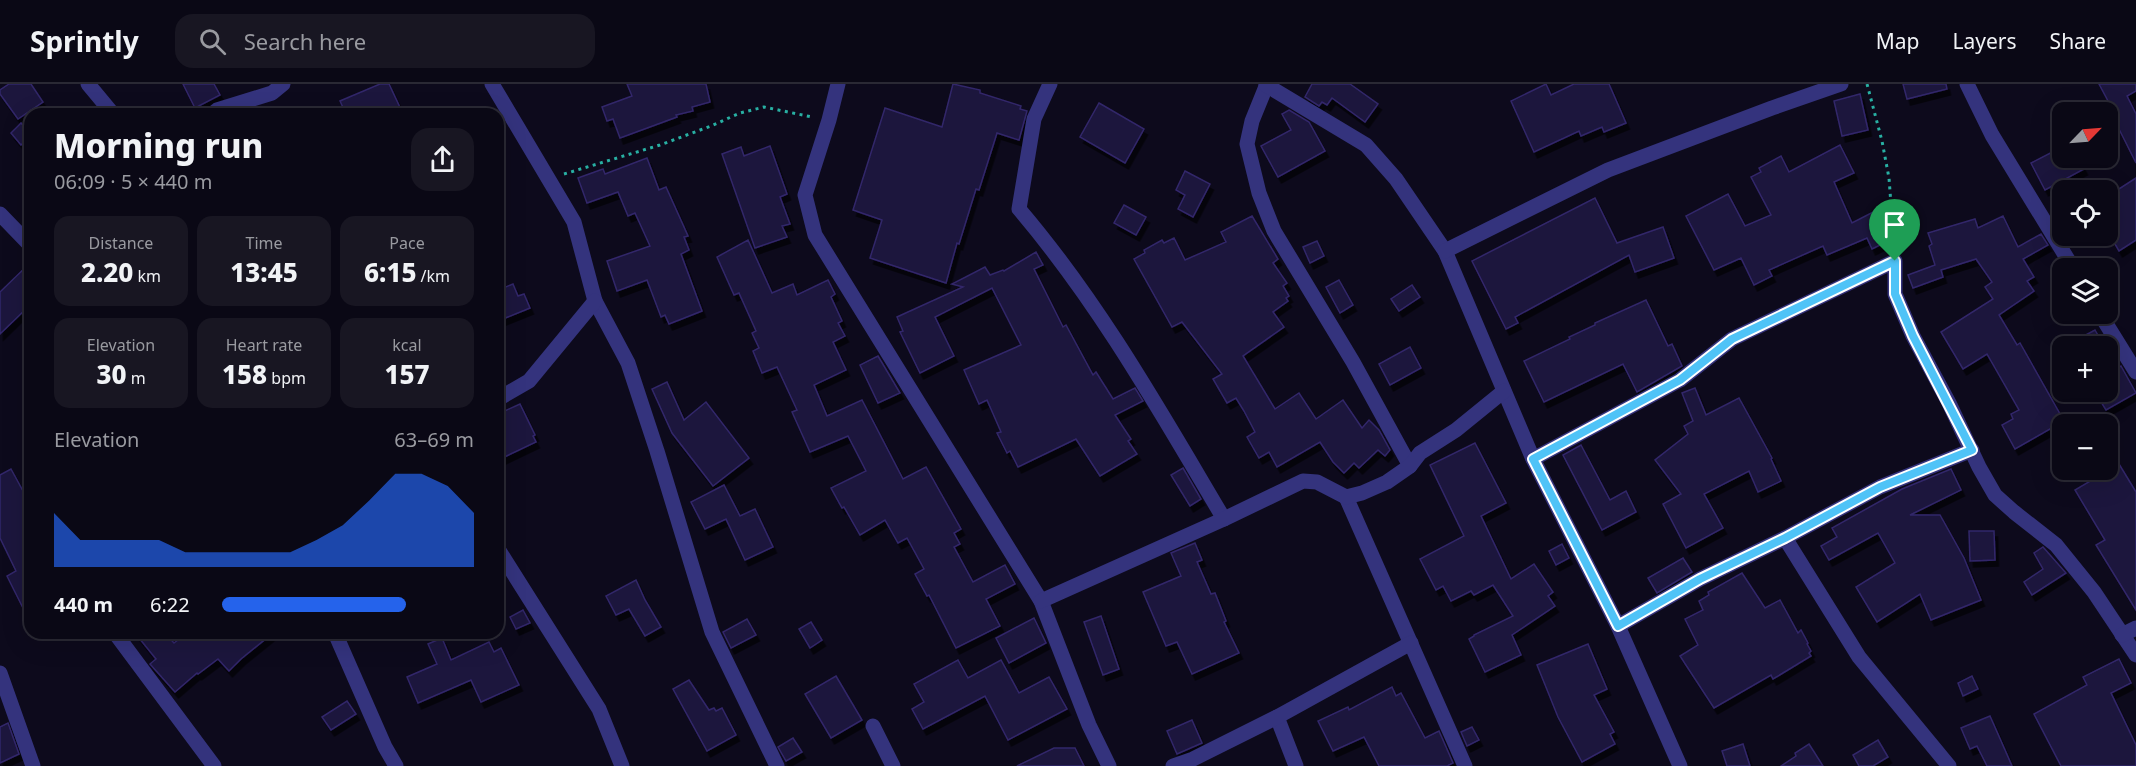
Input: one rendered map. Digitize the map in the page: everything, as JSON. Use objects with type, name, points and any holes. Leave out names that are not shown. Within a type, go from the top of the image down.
[{"type":"street","points":[[88,84],[108,108]]},
{"type":"street","points":[[223,108],[272,93],[283,84]]},
{"type":"street","points":[[492,84],[574,222],[595,301],[628,363],[712,632],[777,766]]},
{"type":"street","points":[[838,84],[805,195],[815,235],[1041,601],[1089,726],[1109,766]]},
{"type":"street","points":[[1050,84],[1034,119],[1019,209],[1054,251],[1127,357],[1224,519]]},
{"type":"street","points":[[1410,466],[1353,362],[1274,231],[1259,193],[1246,144],[1252,121],[1267,84],[1365,145],[1396,179],[1445,251],[1533,459],[1618,626],[1680,766]]},
{"type":"street","points":[[1445,251],[1608,170],[1841,84]]},
{"type":"street","points":[[1968,84],[1992,135],[2067,258]]},
{"type":"street","points":[[0,214],[24,239]]},
{"type":"street","points":[[1533,459],[1680,380],[1732,339],[1895,261],[1895,294],[1913,336],[1995,495],[2056,544],[2129,631],[2136,655]]},
{"type":"street","points":[[504,396],[530,381],[595,301]]},
{"type":"street","points":[[2106,324],[2136,372]]},
{"type":"street","points":[[1041,601],[1303,481],[1317,482],[1346,496],[1362,493],[1387,482],[1410,466],[1420,453],[1456,430],[1504,392]]},
{"type":"street","points":[[1618,626],[1700,579],[1785,538],[1880,487],[1972,450]]},
{"type":"street","points":[[1346,496],[1465,766]]},
{"type":"street","points":[[1785,538],[1859,657],[1949,766]]},
{"type":"street","points":[[504,559],[599,710],[622,766]]},
{"type":"street","points":[[119,639],[214,766]]},
{"type":"street","points":[[337,639],[385,747],[396,766]]},
{"type":"street","points":[[1173,766],[1193,759],[1277,717],[1411,643]]},
{"type":"street","points":[[0,673],[33,766]]},
{"type":"street","points":[[1277,717],[1296,766]]},
{"type":"street","points":[[873,726],[893,766]]},
{"type":"path","points":[[1867,84],[1889,178],[1895,261]]},
{"type":"path","points":[[548,179],[660,145],[740,113],[764,107],[829,120]]},
{"type":"building","points":[[9,84],[31,84],[43,102],[34,108],[24,108],[24,115],[18,119],[0,94],[0,90]]},
{"type":"building","points":[[183,84],[214,84],[220,95],[195,108]]},
{"type":"building","points":[[380,84],[389,84],[400,108],[343,108],[340,101]]},
{"type":"building","points":[[627,84],[706,84],[710,102],[692,107],[693,111],[676,115],[677,117],[620,138],[613,119],[607,121],[602,107],[632,96]]},
{"type":"building","points":[[953,84],[980,90],[980,93],[1021,106],[1020,109],[1027,111],[1019,140],[997,133],[979,190],[976,189],[959,244],[957,243],[946,283],[870,258],[882,220],[853,210],[885,108],[942,127]]},
{"type":"building","points":[[1312,84],[1350,84],[1378,104],[1365,122],[1332,98],[1327,105],[1322,102],[1319,106],[1305,97]]},
{"type":"building","points":[[1546,84],[1551,95],[1574,84],[1609,84],[1626,123],[1604,132],[1602,127],[1581,136],[1579,131],[1534,152],[1511,101]]},
{"type":"building","points":[[1903,84],[1946,84],[1947,89],[1907,99]]},
{"type":"building","points":[[2099,84],[2136,84],[2136,91],[2127,96],[2136,114],[2136,163],[2118,127],[2118,102],[2109,102]]},
{"type":"building","points":[[1860,94],[1868,130],[1842,136],[1834,101]]},
{"type":"building","points":[[1099,103],[1144,129],[1125,163],[1080,137]]},
{"type":"building","points":[[1289,110],[1309,122],[1325,151],[1278,177],[1261,146],[1291,130],[1282,114]]},
{"type":"building","points":[[21,123],[24,126],[24,142],[21,145],[11,133]]},
{"type":"building","points":[[1840,145],[1854,173],[1834,182],[1852,223],[1885,206],[1890,240],[1872,249],[1867,238],[1827,255],[1823,246],[1769,270],[1772,276],[1754,285],[1741,258],[1714,270],[1686,216],[1728,194],[1745,226],[1771,215],[1751,177],[1761,172],[1759,168],[1781,156],[1789,172]]},
{"type":"building","points":[[770,146],[787,194],[780,197],[790,224],[782,226],[787,237],[755,248],[722,154],[741,147],[744,156]]},
{"type":"building","points":[[2052,152],[2052,168],[2084,169],[2064,180],[2052,180],[2052,186],[2045,190],[2031,163]]},
{"type":"building","points":[[647,158],[659,190],[666,187],[688,236],[684,237],[689,250],[681,254],[702,311],[669,324],[665,315],[661,317],[647,280],[617,291],[607,261],[650,246],[635,213],[628,216],[618,192],[587,203],[578,178],[603,169],[605,174]]},
{"type":"building","points":[[1185,171],[1210,184],[1193,217],[1178,209],[1185,195],[1176,190]]},
{"type":"building","points":[[2136,178],[2136,240],[2119,251],[2116,246],[2118,246],[2118,190]]},
{"type":"building","points":[[1595,198],[1617,243],[1663,227],[1674,258],[1635,272],[1629,255],[1515,317],[1518,323],[1506,329],[1472,261]]},
{"type":"building","points":[[1124,205],[1146,217],[1136,235],[1114,223]]},
{"type":"building","points":[[1252,216],[1278,259],[1273,263],[1287,283],[1283,286],[1289,296],[1286,298],[1288,301],[1273,312],[1284,327],[1243,356],[1275,409],[1299,393],[1316,419],[1343,400],[1362,428],[1369,420],[1379,430],[1390,450],[1385,456],[1378,450],[1359,468],[1354,463],[1344,473],[1333,462],[1320,442],[1277,467],[1269,452],[1259,458],[1247,437],[1255,432],[1244,411],[1236,398],[1227,403],[1213,379],[1222,374],[1182,322],[1172,327],[1134,259],[1145,253],[1144,250],[1162,240],[1164,243],[1174,238],[1185,260],[1226,242],[1221,232]]},
{"type":"building","points":[[2003,216],[2018,247],[2041,234],[2048,245],[2023,259],[2034,277],[2027,281],[2034,291],[1999,315],[2017,345],[2020,343],[2060,414],[2052,414],[2052,428],[2015,449],[2002,425],[2013,419],[2011,414],[2019,410],[1987,354],[1963,369],[1941,332],[1993,299],[1985,287],[1992,282],[1976,259],[1941,270],[1943,277],[1913,288],[1908,275],[1935,265],[1929,246],[1932,244],[1928,233],[1975,219],[1978,228]]},
{"type":"building","points":[[748,240],[772,293],[793,284],[797,295],[828,280],[835,294],[831,297],[842,321],[838,323],[845,336],[833,342],[846,370],[814,385],[827,416],[862,400],[903,479],[926,467],[961,529],[954,533],[960,544],[954,547],[973,582],[1005,565],[1015,584],[986,599],[1000,626],[956,648],[929,595],[927,596],[915,574],[924,569],[907,538],[898,543],[885,520],[860,535],[844,507],[842,508],[831,488],[866,471],[848,436],[810,452],[792,412],[797,410],[777,367],[762,373],[753,351],[759,348],[752,333],[756,331],[739,293],[734,295],[717,257]]},
{"type":"building","points":[[1317,241],[1324,256],[1310,263],[1303,247]]},
{"type":"building","points":[[1036,252],[1043,265],[1034,269],[1063,327],[1066,325],[1093,375],[1096,372],[1113,399],[1135,388],[1143,401],[1115,415],[1131,439],[1128,441],[1137,454],[1100,476],[1076,439],[1018,467],[1010,451],[1007,453],[997,433],[1001,432],[987,400],[979,404],[964,370],[1021,345],[992,288],[935,317],[954,356],[920,373],[900,332],[903,331],[897,317],[963,287],[952,284],[985,267],[990,275],[1004,271]]},
{"type":"building","points":[[24,269],[24,311],[0,334],[0,292]]},
{"type":"building","points":[[1339,280],[1353,305],[1340,313],[1326,287]]},
{"type":"building","points":[[513,284],[518,296],[524,294],[530,308],[504,319],[504,288]]},
{"type":"building","points":[[1412,285],[1420,297],[1399,311],[1391,299]]},
{"type":"building","points":[[1646,300],[1668,346],[1672,344],[1682,366],[1637,392],[1623,364],[1544,402],[1524,361],[1570,339],[1569,337],[1595,323]]},
{"type":"building","points":[[2095,330],[2098,336],[2084,336]]},
{"type":"building","points":[[1410,347],[1421,368],[1390,385],[1379,364]]},
{"type":"building","points":[[878,356],[900,393],[878,403],[860,365]]},
{"type":"building","points":[[2121,366],[2136,393],[2106,410],[2101,402],[2118,402],[2118,368]]},
{"type":"building","points":[[667,382],[684,420],[706,402],[749,458],[713,486],[672,433],[652,389]]},
{"type":"building","points":[[1695,388],[1706,415],[1739,398],[1772,458],[1781,481],[1758,492],[1749,471],[1704,494],[1723,528],[1686,548],[1663,504],[1681,494],[1655,460],[1688,434],[1684,426],[1693,421],[1682,393]]},
{"type":"building","points":[[520,404],[536,442],[504,457],[504,411]]},
{"type":"building","points":[[1475,443],[1506,503],[1481,516],[1511,579],[1534,564],[1553,592],[1548,596],[1555,606],[1512,635],[1521,655],[1485,672],[1469,639],[1513,616],[1493,585],[1474,595],[1471,591],[1451,601],[1443,586],[1436,590],[1420,559],[1464,536],[1430,465]]},
{"type":"building","points":[[1581,445],[1610,500],[1626,491],[1636,512],[1602,530],[1563,455]]},
{"type":"building","points":[[2118,465],[2136,492],[2136,610],[2096,545],[2105,540],[2075,490],[2092,480],[2118,480]]},
{"type":"building","points":[[1183,468],[1201,499],[1190,506],[1171,475]]},
{"type":"building","points":[[11,469],[24,493],[24,610],[7,576],[16,571],[0,538],[0,475]]},
{"type":"building","points":[[1951,469],[1961,490],[1910,515],[1940,515],[1964,558],[1981,600],[1931,620],[1920,594],[1877,622],[1856,587],[1895,563],[1878,533],[1829,560],[1821,546],[1837,537],[1832,528],[1902,489]]},
{"type":"building","points":[[724,485],[740,516],[755,509],[773,547],[745,560],[726,519],[705,529],[691,502]]},
{"type":"building","points":[[1969,531],[1994,531],[1995,560],[1970,561]]},
{"type":"building","points":[[1195,543],[1202,560],[1197,562],[1211,594],[1215,593],[1226,621],[1224,622],[1239,653],[1192,674],[1177,642],[1166,646],[1143,592],[1181,576],[1171,553]]},
{"type":"building","points":[[1562,544],[1569,558],[1556,565],[1549,551]]},
{"type":"building","points":[[2043,547],[2066,573],[2032,595],[2024,582],[2043,569],[2034,553]]},
{"type":"building","points":[[1683,558],[1692,572],[1657,593],[1648,578]]},
{"type":"building","points":[[1742,573],[1765,608],[1780,600],[1798,633],[1801,630],[1808,643],[1811,656],[1773,679],[1771,675],[1714,708],[1680,656],[1698,645],[1685,619],[1703,610],[1699,601],[1709,595],[1708,592]]},
{"type":"building","points":[[636,580],[661,627],[645,636],[629,609],[616,615],[606,596]]},
{"type":"building","points":[[523,610],[530,623],[516,629],[510,617]]},
{"type":"building","points":[[1101,616],[1119,669],[1103,675],[1084,622]]},
{"type":"building","points":[[1034,618],[1046,643],[1009,663],[996,638]]},
{"type":"building","points":[[747,619],[756,635],[731,648],[723,632]]},
{"type":"building","points":[[811,622],[822,640],[810,648],[799,629]]},
{"type":"building","points":[[140,639],[170,639],[174,643],[179,639],[266,639],[229,671],[218,659],[175,692],[150,664],[156,659]]},
{"type":"building","points":[[442,639],[451,660],[489,642],[494,652],[501,648],[519,685],[481,702],[471,680],[418,703],[407,677],[437,664],[428,644]]},
{"type":"building","points":[[1588,644],[1607,689],[1594,695],[1614,732],[1610,734],[1615,744],[1582,762],[1558,717],[1537,665]]},
{"type":"building","points":[[2119,659],[2131,683],[2111,693],[2136,745],[2136,766],[2061,766],[2034,714],[2087,685],[2083,677]]},
{"type":"building","points":[[958,660],[968,678],[1001,660],[1019,693],[1049,677],[1067,709],[1008,740],[985,696],[923,729],[912,709],[924,702],[914,684]]},
{"type":"building","points":[[836,676],[862,720],[831,738],[805,694]]},
{"type":"building","points":[[1972,676],[1978,689],[1963,696],[1958,683]]},
{"type":"building","points":[[689,680],[709,710],[714,708],[716,711],[722,708],[736,735],[707,751],[673,689]]},
{"type":"building","points":[[1392,687],[1396,696],[1401,693],[1425,738],[1439,731],[1453,763],[1447,766],[1379,766],[1364,737],[1333,751],[1318,721],[1348,707],[1349,710]]},
{"type":"building","points":[[347,701],[356,714],[331,730],[322,717]]},
{"type":"building","points":[[1990,716],[2012,766],[1987,766],[1977,746],[1970,749],[1961,728]]},
{"type":"building","points":[[1192,720],[1202,743],[1177,754],[1167,731]]},
{"type":"building","points":[[8,723],[19,754],[0,763],[0,727]]},
{"type":"building","points":[[1472,727],[1479,740],[1467,746],[1461,732]]},
{"type":"building","points":[[793,738],[802,752],[786,761],[778,747]]},
{"type":"building","points":[[1878,740],[1888,757],[1873,766],[1859,766],[1853,755]]},
{"type":"building","points":[[1743,744],[1750,766],[1727,766],[1722,751]]},
{"type":"building","points":[[1809,744],[1823,766],[1781,766],[1796,756],[1795,753]]},
{"type":"building","points":[[1054,748],[1075,748],[1084,766],[1017,766]]},
{"type":"route","points":[[1895,261],[1895,294],[1913,336],[1972,450],[1880,487],[1785,538],[1700,579],[1618,626],[1533,459],[1680,380],[1732,339],[1895,261]]}]
